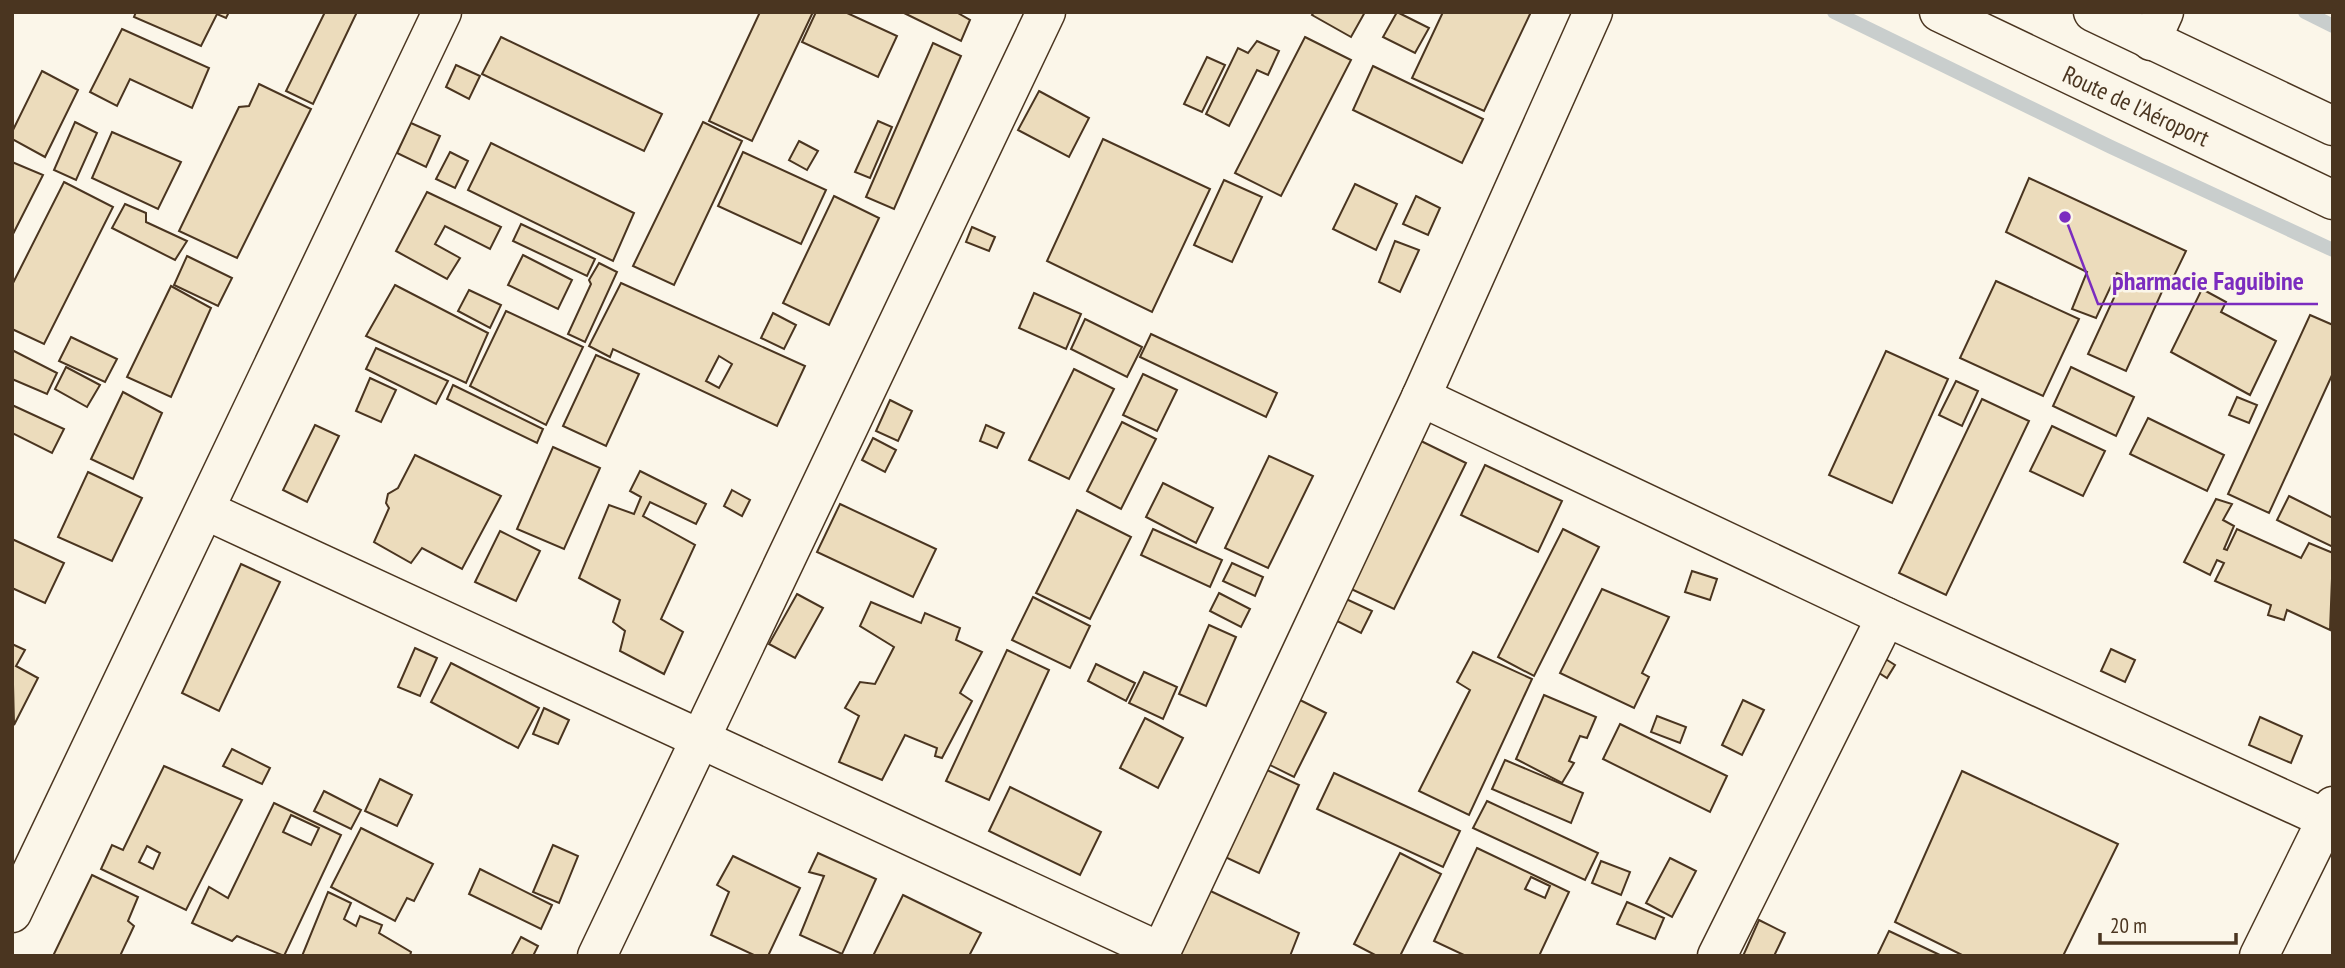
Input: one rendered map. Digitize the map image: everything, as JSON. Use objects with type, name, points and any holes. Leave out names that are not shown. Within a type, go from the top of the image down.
[{"type":"main road","points":[[12,913],[442,12]]},
{"type":"main road","points":[[597,956],[1046,12]]},
{"type":"main road","points":[[205,510],[702,738],[1160,954],[1421,397],[1593,12]]},
{"type":"main road","name":"Route de l'Aéroport","points":[[1939,12],[2333,200]]},
{"type":"main road","points":[[2093,12],[2158,26],[2333,126]]},
{"type":"main road","points":[[1421,397],[1886,617],[2331,816],[2259,956]]},
{"type":"main road","points":[[1717,956],[1886,617]]},
{"type":"building","points":[[136,12],[229,12],[226,18],[217,14],[201,46],[134,17]]},
{"type":"building","points":[[325,12],[357,12],[313,104],[286,91]]},
{"type":"building","points":[[760,12],[813,12],[752,141],[709,121]]},
{"type":"building","points":[[816,12],[845,12],[897,36],[878,77],[802,42]]},
{"type":"building","points":[[902,12],[956,12],[970,20],[961,41]]},
{"type":"building","points":[[1314,12],[1365,12],[1351,37],[1312,15]]},
{"type":"building","points":[[1397,12],[1429,28],[1415,53],[1383,37]]},
{"type":"building","points":[[1443,12],[1531,12],[1484,111],[1412,78]]},
{"type":"building","points":[[122,29],[209,68],[192,108],[130,79],[117,106],[90,92]]},
{"type":"building","points":[[501,37],[662,114],[644,151],[482,74]]},
{"type":"building","points":[[1305,37],[1351,60],[1281,196],[1235,173]]},
{"type":"building","points":[[1257,41],[1279,51],[1268,75],[1257,70],[1229,126],[1206,114],[1238,48],[1248,53]]},
{"type":"building","points":[[933,43],[961,56],[894,209],[866,197]]},
{"type":"building","points":[[1207,57],[1225,65],[1202,112],[1184,104]]},
{"type":"building","points":[[456,65],[480,76],[469,99],[446,87]]},
{"type":"building","points":[[1373,66],[1483,119],[1462,163],[1353,110]]},
{"type":"building","points":[[42,71],[78,90],[45,157],[12,139],[12,132]]},
{"type":"building","points":[[259,84],[311,109],[237,258],[179,231],[239,107],[249,106]]},
{"type":"building","points":[[1039,91],[1089,118],[1069,157],[1018,130]]},
{"type":"building","points":[[878,121],[892,127],[870,178],[855,172]]},
{"type":"building","points":[[75,122],[97,133],[76,180],[54,170]]},
{"type":"building","points":[[703,122],[742,141],[674,285],[633,266]]},
{"type":"building","points":[[411,123],[440,136],[426,167],[397,153]]},
{"type":"building","points":[[112,132],[181,162],[158,209],[92,178]]},
{"type":"building","points":[[1103,139],[1210,189],[1152,312],[1047,261]]},
{"type":"building","points":[[799,141],[818,151],[807,170],[789,160]]},
{"type":"building","points":[[491,143],[634,213],[613,261],[468,190]]},
{"type":"building","points":[[450,152],[468,161],[455,188],[436,179]]},
{"type":"building","points":[[743,152],[826,190],[801,244],[718,206]]},
{"type":"building","points":[[12,162],[43,175],[12,236]]},
{"type":"building","points":[[2029,178],[2186,251],[2173,278],[2169,276],[2126,371],[2088,354],[2124,276],[2117,273],[2096,318],[2072,309],[2087,272],[2006,232]]},
{"type":"building","points":[[1224,180],[1262,197],[1232,262],[1194,245]]},
{"type":"building","points":[[64,182],[113,207],[44,344],[12,329],[12,285]]},
{"type":"building","points":[[1355,184],[1397,204],[1376,250],[1333,229]]},
{"type":"building","points":[[427,192],[501,227],[490,249],[445,226],[435,244],[460,258],[447,279],[396,251]]},
{"type":"building","points":[[834,196],[879,218],[829,325],[783,303]]},
{"type":"building","points":[[1416,196],[1440,208],[1428,235],[1403,224]]},
{"type":"building","points":[[125,204],[146,213],[146,222],[187,241],[175,260],[112,228]]},
{"type":"building","points":[[521,224],[595,259],[587,276],[513,241]]},
{"type":"building","points":[[972,227],[995,237],[989,251],[966,242]]},
{"type":"building","points":[[1395,241],[1419,250],[1400,292],[1379,282]]},
{"type":"building","points":[[523,255],[572,280],[558,309],[508,285]]},
{"type":"building","points":[[187,256],[232,278],[218,306],[174,285]]},
{"type":"building","points":[[599,263],[617,272],[585,342],[568,334],[591,284],[589,280]]},
{"type":"building","points":[[1996,281],[2079,319],[2043,396],[1960,358]]},
{"type":"building","points":[[621,283],[805,366],[777,426],[613,349],[610,357],[589,346]],"holes":[[[719,356],[732,364],[719,388],[706,381]]]},
{"type":"building","points":[[395,285],[488,333],[466,383],[366,336]]},
{"type":"building","points":[[171,286],[211,308],[171,397],[127,377]]},
{"type":"building","points":[[2202,289],[2226,302],[2221,312],[2276,341],[2250,395],[2171,352]]},
{"type":"building","points":[[469,290],[501,305],[490,328],[458,311]]},
{"type":"building","points":[[1034,293],[1081,314],[1066,349],[1019,328]]},
{"type":"building","points":[[506,311],[583,347],[546,425],[470,386]]},
{"type":"building","points":[[773,313],[796,325],[784,349],[761,338]]},
{"type":"building","points":[[2310,315],[2333,325],[2333,373],[2269,513],[2228,494]]},
{"type":"building","points":[[1085,319],[1142,347],[1127,377],[1071,349]]},
{"type":"building","points":[[1151,334],[1277,393],[1266,417],[1140,357]]},
{"type":"building","points":[[71,337],[117,359],[105,382],[59,361]]},
{"type":"building","points":[[376,348],[448,381],[436,404],[366,369]]},
{"type":"building","points":[[12,350],[57,373],[47,394],[12,379]]},
{"type":"building","points":[[1886,351],[1948,379],[1892,503],[1829,475]]},
{"type":"building","points":[[596,355],[639,374],[606,446],[563,426]]},
{"type":"building","points":[[66,367],[100,385],[87,407],[55,389]]},
{"type":"building","points":[[2071,367],[2134,397],[2116,436],[2053,406]]},
{"type":"building","points":[[1074,369],[1114,389],[1069,479],[1029,460]]},
{"type":"building","points":[[1143,374],[1177,390],[1157,431],[1123,415]]},
{"type":"building","points":[[370,378],[396,390],[381,422],[356,411]]},
{"type":"building","points":[[1956,381],[1978,391],[1962,426],[1939,415]]},
{"type":"building","points":[[453,385],[543,429],[537,443],[447,399]]},
{"type":"building","points":[[123,392],[162,413],[133,479],[91,459]]},
{"type":"building","points":[[2237,397],[2257,405],[2249,423],[2229,415]]},
{"type":"building","points":[[1982,399],[2029,421],[1946,595],[1899,573]]},
{"type":"building","points":[[890,400],[912,411],[898,441],[876,431]]},
{"type":"building","points":[[12,405],[64,429],[52,453],[12,433]]},
{"type":"building","points":[[2148,418],[2224,455],[2207,491],[2130,454]]},
{"type":"building","points":[[1122,422],[1156,439],[1121,509],[1087,491]]},
{"type":"building","points":[[315,425],[339,436],[307,502],[283,490]]},
{"type":"building","points":[[986,425],[1004,433],[997,448],[980,441]]},
{"type":"building","points":[[2052,426],[2105,451],[2083,496],[2030,471]]},
{"type":"building","points":[[873,438],[896,450],[885,472],[862,460]]},
{"type":"building","points":[[1421,441],[1466,463],[1394,609],[1349,588]]},
{"type":"building","points":[[553,447],[600,468],[564,549],[517,529]]},
{"type":"building","points":[[415,455],[501,496],[462,569],[422,548],[411,563],[374,542],[389,508],[386,503],[388,494],[398,488]]},
{"type":"building","points":[[1269,456],[1313,476],[1268,568],[1225,548]]},
{"type":"building","points":[[1485,465],[1562,501],[1538,552],[1461,515]]},
{"type":"building","points":[[640,471],[706,504],[696,524],[650,502],[643,516],[695,545],[661,619],[683,632],[664,674],[620,651],[625,631],[613,622],[620,600],[579,578],[609,505],[634,514],[641,497],[630,491]]},
{"type":"building","points":[[88,472],[142,498],[112,561],[58,537]]},
{"type":"building","points":[[1163,483],[1213,508],[1196,543],[1146,517]]},
{"type":"building","points":[[732,490],[750,500],[742,516],[724,506]]},
{"type":"building","points":[[2289,496],[2333,518],[2333,547],[2277,520]]},
{"type":"building","points":[[2216,499],[2232,504],[2223,520],[2234,526],[2224,549],[2227,550],[2237,529],[2301,558],[2309,543],[2333,553],[2330,630],[2287,610],[2284,620],[2268,615],[2271,605],[2215,581],[2224,563],[2217,560],[2210,575],[2184,562]]},
{"type":"building","points":[[840,504],[936,549],[913,597],[817,552]]},
{"type":"building","points":[[1077,510],[1131,537],[1090,619],[1036,593]]},
{"type":"building","points":[[1153,529],[1222,560],[1210,587],[1141,555]]},
{"type":"building","points":[[1563,529],[1599,547],[1534,676],[1498,657]]},
{"type":"building","points":[[500,531],[540,551],[516,601],[475,582]]},
{"type":"building","points":[[12,539],[64,563],[45,603],[12,588]]},
{"type":"building","points":[[1232,563],[1263,577],[1255,596],[1223,581]]},
{"type":"building","points":[[241,564],[280,582],[219,711],[182,693]]},
{"type":"building","points":[[1692,571],[1717,579],[1710,600],[1685,592]]},
{"type":"building","points":[[1602,589],[1669,617],[1642,673],[1649,677],[1634,708],[1560,673]]},
{"type":"building","points":[[1219,593],[1250,609],[1241,627],[1210,611]]},
{"type":"building","points":[[797,594],[823,608],[795,658],[769,644]]},
{"type":"building","points":[[1033,597],[1090,626],[1070,668],[1012,640]]},
{"type":"building","points":[[1344,598],[1372,611],[1361,633],[1335,620]]},
{"type":"building","points":[[871,602],[921,623],[925,613],[960,628],[956,640],[982,652],[960,693],[972,701],[942,758],[935,756],[937,748],[905,735],[882,780],[839,762],[859,716],[845,708],[860,682],[875,684],[894,647],[860,626]]},
{"type":"building","points":[[1209,625],[1236,637],[1206,706],[1179,694]]},
{"type":"building","points":[[12,644],[25,650],[16,666],[38,678],[14,725]]},
{"type":"building","points":[[415,648],[437,658],[420,696],[398,687]]},
{"type":"building","points":[[2111,649],[2135,660],[2125,682],[2101,671]]},
{"type":"building","points":[[1007,650],[1049,670],[989,800],[946,781]]},
{"type":"building","points":[[1473,652],[1532,679],[1469,815],[1419,791],[1470,690],[1457,682]]},
{"type":"building","points":[[1884,658],[1895,665],[1887,678],[1876,671]]},
{"type":"building","points":[[451,663],[539,708],[518,748],[431,702]]},
{"type":"building","points":[[1096,664],[1135,683],[1126,701],[1088,681]]},
{"type":"building","points":[[1144,672],[1177,687],[1163,719],[1129,703]]},
{"type":"building","points":[[1544,695],[1596,717],[1587,738],[1580,736],[1569,761],[1574,763],[1562,783],[1516,759]]},
{"type":"building","points":[[1300,700],[1326,713],[1294,777],[1268,764]]},
{"type":"building","points":[[1743,700],[1764,710],[1742,755],[1722,745]]},
{"type":"building","points":[[544,708],[569,720],[558,744],[533,734]]},
{"type":"building","points":[[1657,716],[1686,727],[1680,743],[1651,732]]},
{"type":"building","points":[[2260,717],[2302,736],[2291,763],[2249,745]]},
{"type":"building","points":[[1145,718],[1183,738],[1158,788],[1120,768]]},
{"type":"building","points":[[1620,724],[1727,776],[1710,812],[1603,759]]},
{"type":"building","points":[[232,749],[270,768],[262,784],[223,766]]},
{"type":"building","points":[[1505,760],[1583,793],[1571,823],[1492,789]]},
{"type":"building","points":[[164,766],[242,800],[186,910],[101,869],[112,845],[123,850]],"holes":[[[147,846],[160,853],[153,869],[139,862]]]},
{"type":"building","points":[[1265,769],[1299,785],[1259,873],[1223,856]]},
{"type":"building","points":[[1962,771],[2118,844],[2063,956],[1964,956],[1895,922]]},
{"type":"building","points":[[1334,773],[1460,831],[1443,867],[1317,809]]},
{"type":"building","points":[[380,779],[412,795],[397,826],[365,811]]},
{"type":"building","points":[[1010,787],[1101,832],[1080,875],[989,831]]},
{"type":"building","points":[[324,791],[361,810],[351,829],[314,811]]},
{"type":"building","points":[[1487,801],[1598,853],[1585,880],[1473,828]]},
{"type":"building","points":[[274,803],[341,835],[284,956],[237,936],[232,941],[192,923],[209,887],[228,898]],"holes":[[[291,815],[319,828],[311,845],[283,832]]]},
{"type":"building","points":[[361,828],[433,864],[414,901],[407,898],[395,921],[331,887]]},
{"type":"building","points":[[553,845],[578,856],[559,903],[533,892]]},
{"type":"building","points":[[1477,848],[1569,892],[1539,956],[1466,956],[1434,941]],"holes":[[[1531,877],[1550,886],[1545,898],[1525,889]]]},
{"type":"building","points":[[818,853],[876,879],[842,954],[800,935],[824,876],[809,872]]},
{"type":"building","points":[[1400,853],[1441,874],[1400,956],[1377,956],[1354,944]]},
{"type":"building","points":[[733,856],[800,888],[768,956],[756,956],[711,935],[729,892],[717,885]]},
{"type":"building","points":[[1670,858],[1696,871],[1672,917],[1646,903]]},
{"type":"building","points":[[1601,861],[1630,872],[1621,895],[1592,883]]},
{"type":"building","points":[[480,869],[552,905],[541,929],[469,894]]},
{"type":"building","points":[[92,875],[138,897],[128,921],[134,926],[120,956],[53,956]]},
{"type":"building","points":[[1202,887],[1299,933],[1290,956],[1170,956]]},
{"type":"building","points":[[328,892],[351,903],[344,919],[356,926],[360,916],[382,925],[379,933],[411,952],[410,956],[302,956]]},
{"type":"building","points":[[903,895],[981,933],[969,956],[873,956]]},
{"type":"building","points":[[1627,902],[1664,918],[1655,939],[1617,924]]},
{"type":"building","points":[[1759,920],[1785,933],[1774,956],[1743,956]]},
{"type":"building","points":[[1889,931],[1942,956],[1877,956]]},
{"type":"building","points":[[521,937],[538,946],[533,956],[511,956]]},
{"type":"waterway","points":[[1834,12],[2111,147],[2333,250]]},
{"type":"waterway","points":[[2305,12],[2333,26]]},
{"type":"place","name":"pharmacie Faguibine","points":[[2065,217]]}]
